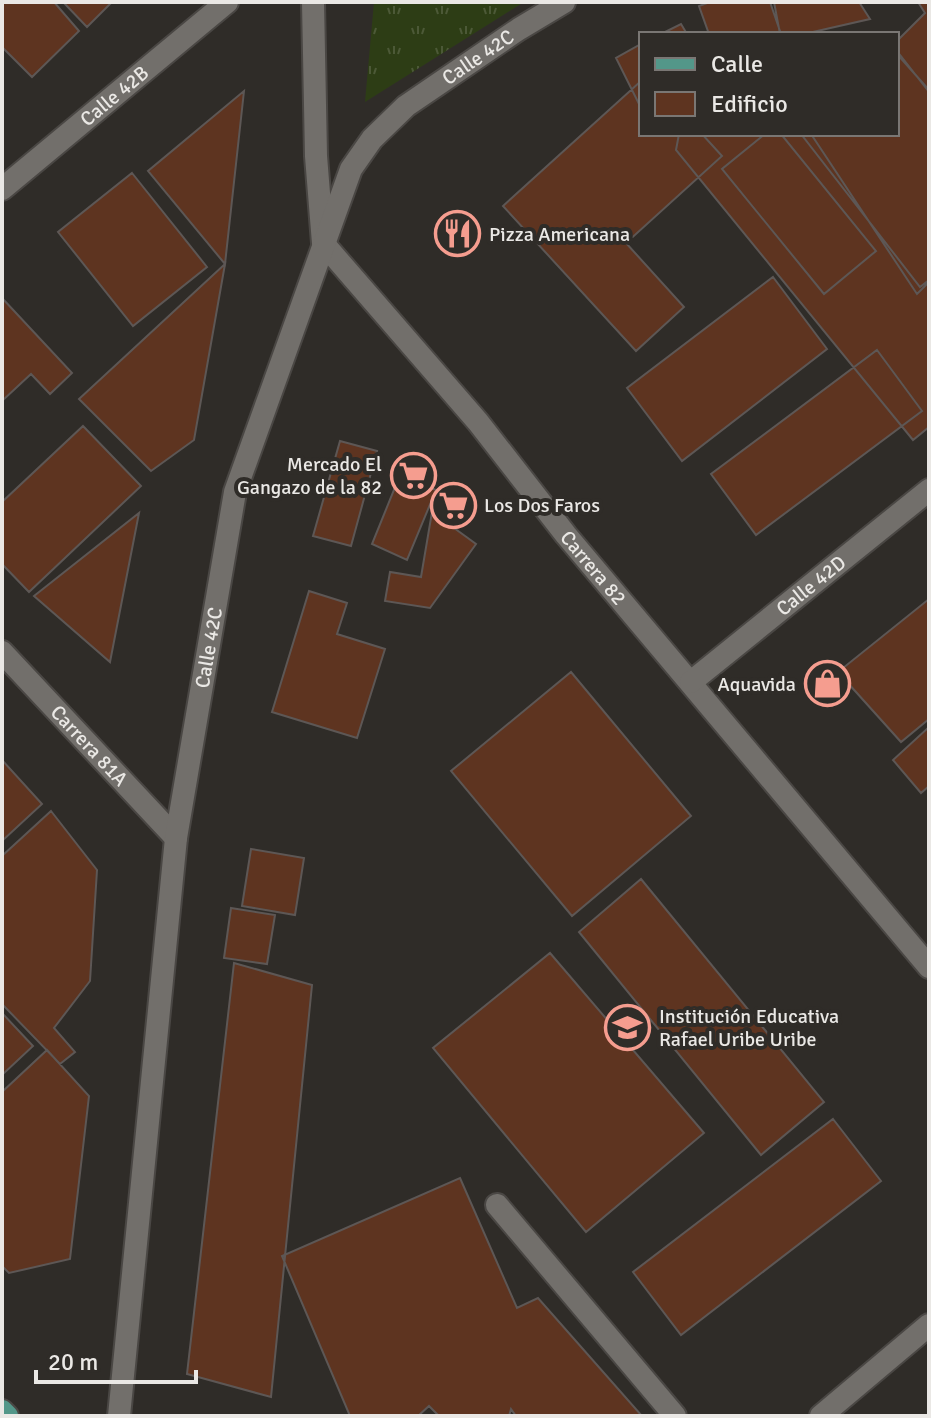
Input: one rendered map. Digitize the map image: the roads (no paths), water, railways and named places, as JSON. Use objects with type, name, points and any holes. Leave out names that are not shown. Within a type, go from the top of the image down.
[{"type":"main road","points":[[2,1411],[7,1416]]},
{"type":"street","name":"Calle 42B","points":[[2,189],[227,2]]},
{"type":"street","points":[[313,2],[316,156],[323,243]]},
{"type":"street","name":"Calle 42C","points":[[119,1416],[176,838],[235,492],[351,169],[372,139],[406,106],[564,2]]},
{"type":"street","name":"Carrera 82","points":[[323,243],[478,422],[566,535],[929,967]]},
{"type":"street","name":"Calle 42D","points":[[691,682],[929,490]]},
{"type":"street","name":"Carrera 81A","points":[[2,652],[176,838]]},
{"type":"street","points":[[497,1205],[675,1416]]},
{"type":"street","points":[[821,1416],[929,1325]]},
{"type":"place","name":"Pizza Americana","points":[[458,234]]},
{"type":"place","name":"Mercado El Gangazo de la 82","points":[[413,475]]},
{"type":"place","name":"Los Dos Faros","points":[[453,505]]},
{"type":"place","name":"Aquavida","points":[[827,684]]},
{"type":"place","name":"Institución Educativa Rafael Uribe Uribe","points":[[628,1027]]}]
